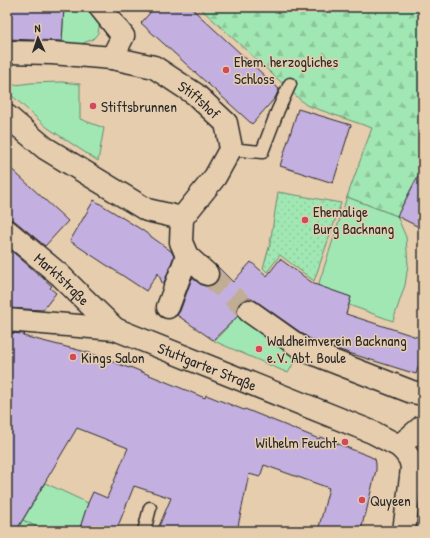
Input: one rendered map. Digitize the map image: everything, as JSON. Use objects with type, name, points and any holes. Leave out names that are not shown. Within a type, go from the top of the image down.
[{"type":"street","points":[[100,7],[123,36],[112,58]]},
{"type":"street","name":"Stiftshof","points":[[7,52],[52,58],[112,58],[154,66],[226,123],[231,148]]},
{"type":"street","points":[[7,116],[21,133],[78,172],[128,203],[147,210],[182,218]]},
{"type":"street","points":[[207,274],[187,256],[181,242],[182,218],[215,177],[231,148]]},
{"type":"street","name":"Marktstraße","points":[[7,231],[60,275],[115,329]]},
{"type":"street","points":[[168,307],[187,256]]},
{"type":"street","points":[[249,311],[304,350],[412,392],[423,394]]},
{"type":"street","name":"Stuttgarter Straße","points":[[7,320],[115,329],[372,432],[399,446]]},
{"type":"street","points":[[404,531],[412,478],[412,468],[410,459],[399,446],[423,426]]},
{"type":"lane","points":[[231,148],[262,152],[290,84]]},
{"type":"lane","points":[[144,531],[150,508]]},
{"type":"green space","points":[[64,7],[93,7],[100,22],[98,33],[93,39],[81,44],[62,43]]},
{"type":"green space","points":[[199,7],[423,7],[423,183],[416,179],[397,216],[347,197],[372,128],[306,105]]},
{"type":"green space","points":[[62,82],[80,84],[80,119],[104,128],[98,161],[48,128],[7,91],[7,86],[31,83]]},
{"type":"green space","points":[[278,192],[341,203],[314,281],[280,255],[267,272],[263,268],[270,244]]},
{"type":"green space","points":[[347,197],[397,216],[406,237],[408,265],[405,285],[393,321],[349,305],[351,297],[318,286]]},
{"type":"green space","name":"Waldheimverein Backnang e.V. Abt. Boule","points":[[239,315],[297,357],[288,373],[214,341]]},
{"type":"green space","points":[[45,483],[88,503],[79,531],[45,531],[23,520]]},
{"type":"green space","points":[[23,520],[45,531],[16,531]]},
{"type":"building","points":[[7,7],[64,7],[62,41],[7,39]]},
{"type":"building","name":"Ehem. herzogliches Schloss","points":[[155,7],[190,7],[279,89],[275,98],[252,124],[141,23]]},
{"type":"building","points":[[298,109],[351,125],[333,183],[280,166]]},
{"type":"building","points":[[7,165],[68,221],[45,246],[15,221],[7,219]]},
{"type":"building","points":[[423,167],[423,229],[397,216]]},
{"type":"building","points":[[94,200],[142,230],[171,251],[174,256],[163,285],[158,273],[146,291],[70,241]]},
{"type":"building","points":[[7,247],[52,286],[50,288],[56,293],[43,310],[7,308]]},
{"type":"building","points":[[280,259],[314,284],[351,297],[346,314],[423,339],[423,352],[416,374],[330,347],[310,339],[251,299],[244,300],[239,303],[237,309],[238,316],[213,340],[177,315],[180,311],[192,278],[205,286],[211,286],[217,282],[219,271],[215,264],[233,282],[251,262],[267,276]]},
{"type":"building","points":[[7,333],[25,334],[23,336],[90,353],[129,368],[130,367],[205,398],[206,395],[375,459],[376,470],[361,531],[318,531],[329,488],[264,465],[260,477],[249,474],[237,531],[157,531],[171,498],[134,486],[116,531],[79,531],[93,492],[107,498],[128,448],[77,428],[16,531],[7,531]]},
{"type":"tunnel","points":[[207,274],[249,311]]},
{"type":"place","name":"Ehem. herzogliches Schloss","points":[[226,70]]},
{"type":"place","name":"Stiftsbrunnen","points":[[93,106]]},
{"type":"place","name":"Ehemalige Burg Backnang","points":[[305,220]]},
{"type":"place","name":"Waldheimverein Backnang e.V. Abt. Boule","points":[[259,349]]},
{"type":"place","name":"Kings Salon","points":[[73,357]]},
{"type":"place","name":"Wilhelm Feucht","points":[[345,442]]},
{"type":"place","name":"Quyeen","points":[[362,500]]}]
